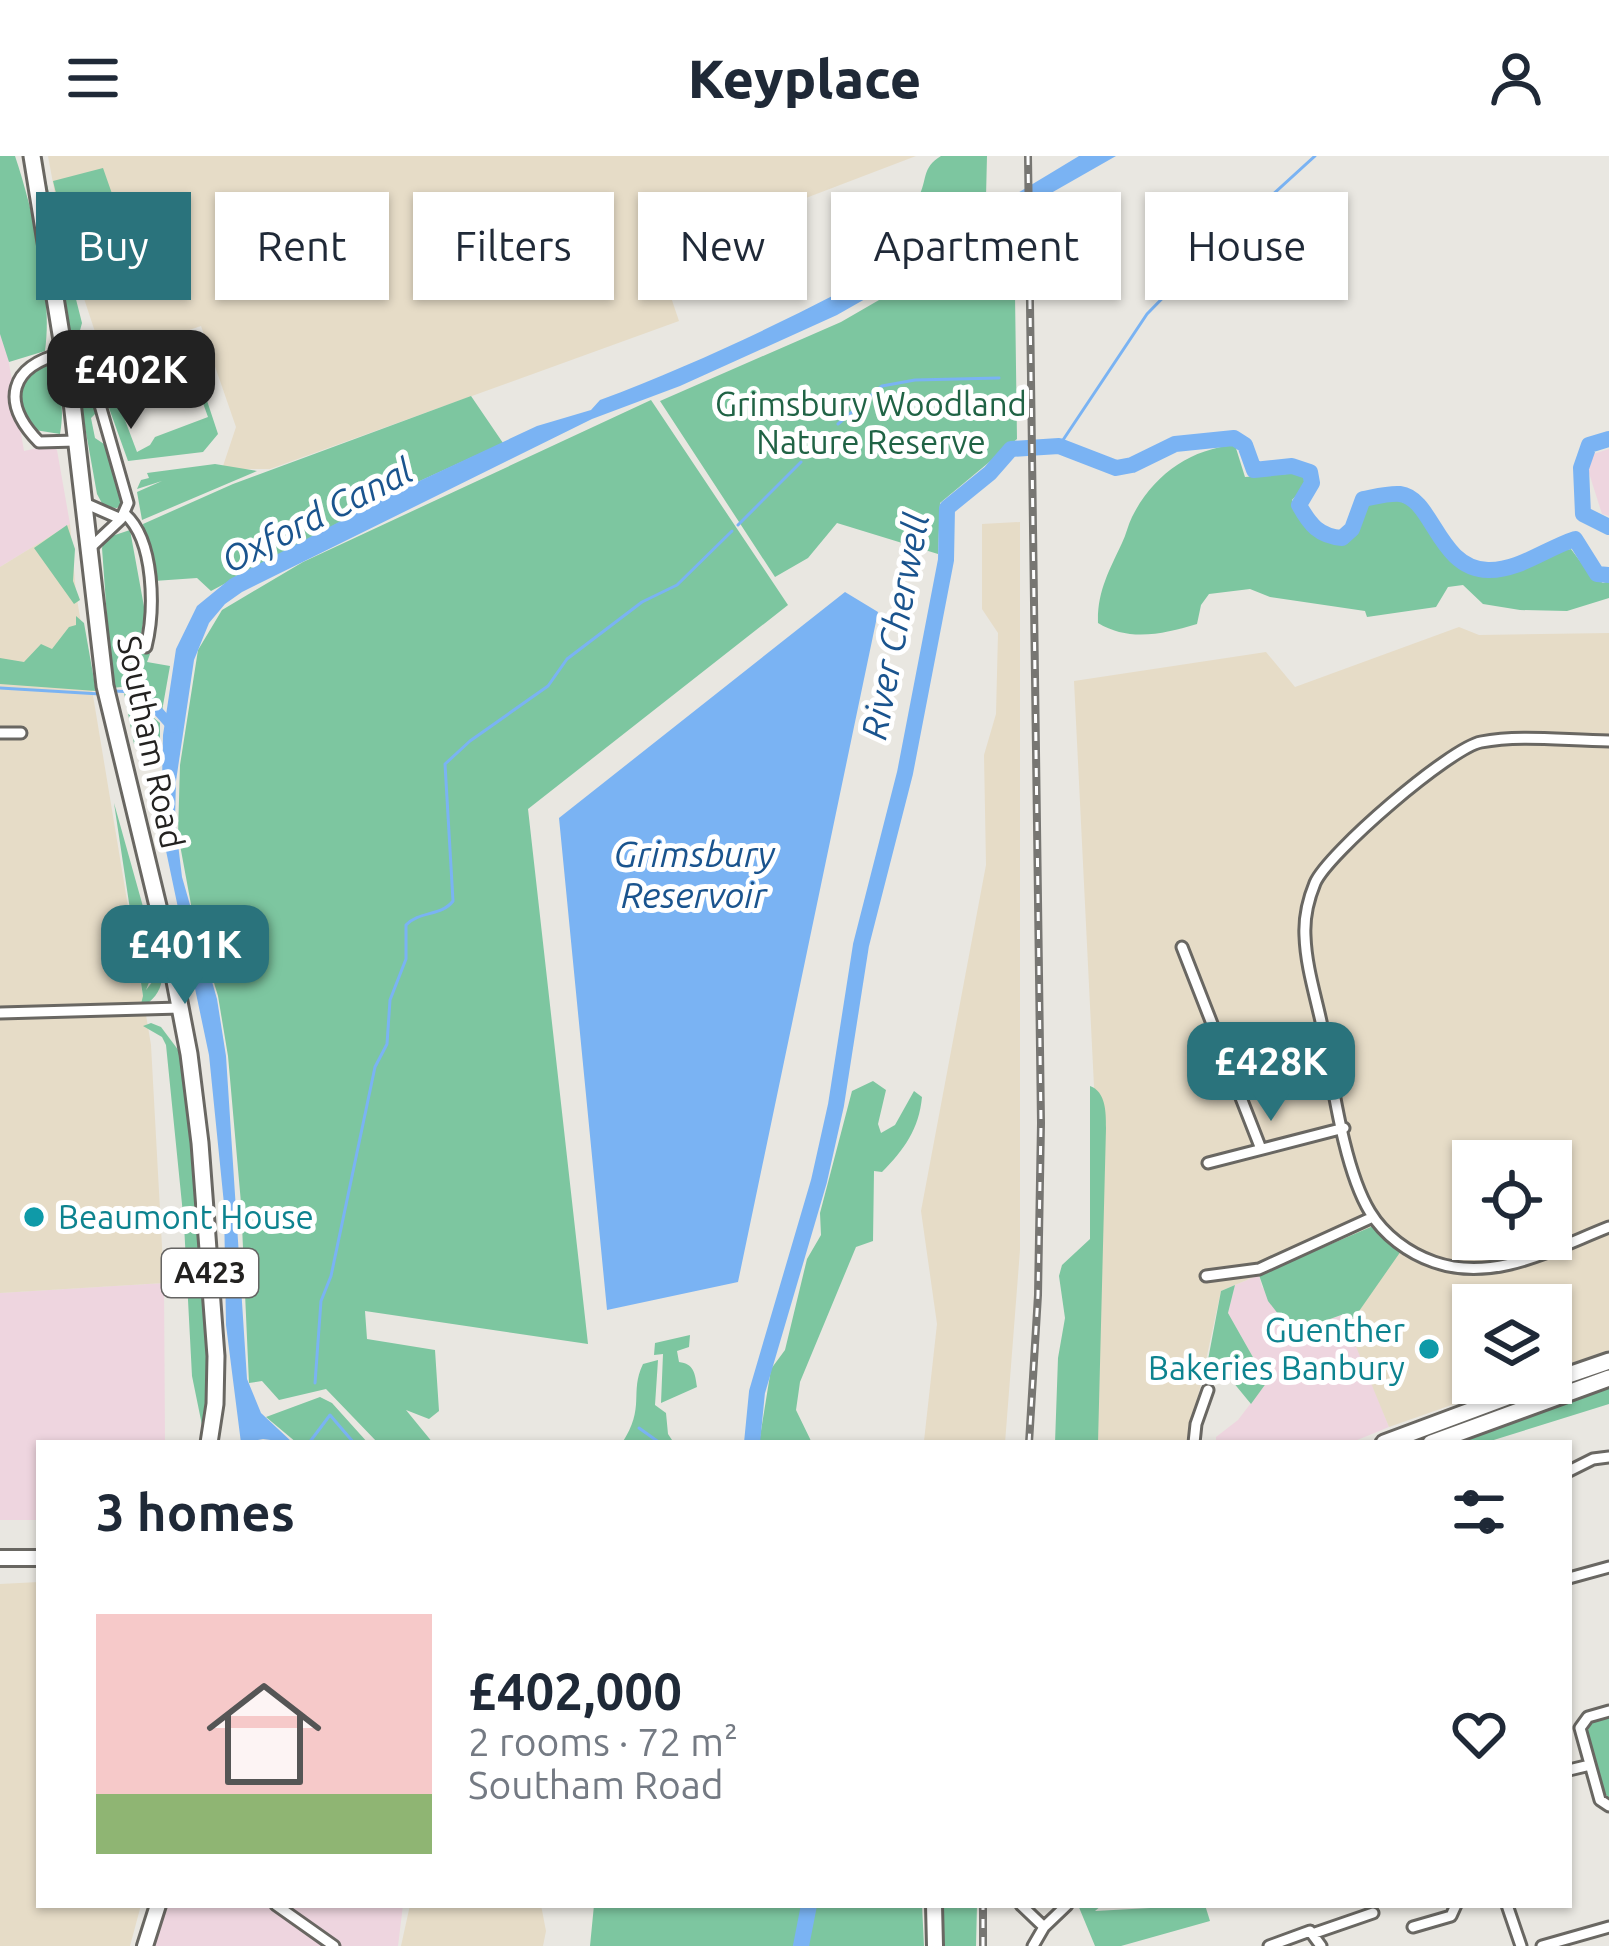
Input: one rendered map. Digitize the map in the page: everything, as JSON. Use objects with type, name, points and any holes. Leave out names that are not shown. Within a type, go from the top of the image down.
[{"type":"highway","name":"Southam Road","points":[[30,159],[64,353],[106,693],[185,1034],[200,1143],[216,1356],[209,1440]]},
{"type":"highway","points":[[1572,1373],[1609,1360]]},
{"type":"highway","points":[[1439,1440],[1609,1378]]},
{"type":"highway","points":[[1392,1440],[1489,1404]]},
{"type":"main road","points":[[0,1558],[36,1558]]},
{"type":"main road","points":[[145,1946],[157,1908]]},
{"type":"main road","points":[[934,1908],[935,1946]]},
{"type":"street","name":"Southam Road","points":[[88,345],[98,398],[128,496],[123,517],[139,533],[147,569],[152,614],[146,647]]},
{"type":"street","points":[[64,353],[38,360],[20,372],[12,386],[12,402],[17,418],[39,442],[76,441]]},
{"type":"street","points":[[82,501],[123,517],[86,552]]},
{"type":"street","points":[[0,733],[21,734]]},
{"type":"street","points":[[1609,741],[1473,744],[1330,859],[1310,898],[1305,940],[1355,1176],[1373,1217],[1409,1250],[1436,1263],[1466,1269],[1510,1265],[1609,1227]]},
{"type":"street","points":[[1182,947],[1261,1149]]},
{"type":"street","points":[[149,1010],[166,994],[173,970]]},
{"type":"street","points":[[0,1013],[181,1008]]},
{"type":"street","points":[[149,1010],[170,1017],[185,1034]]},
{"type":"street","points":[[1208,1163],[1344,1128]]},
{"type":"street","points":[[1206,1276],[1259,1268],[1373,1217]]},
{"type":"street","points":[[1194,1440],[1208,1390]]},
{"type":"street","points":[[1572,1470],[1609,1457]]},
{"type":"street","points":[[1572,1577],[1609,1568]]},
{"type":"street","points":[[1609,1711],[1581,1724],[1600,1800],[1609,1806]]},
{"type":"street","points":[[1572,1770],[1590,1765]]},
{"type":"street","points":[[280,1908],[334,1946]]},
{"type":"street","points":[[1024,1908],[1044,1927]]},
{"type":"street","points":[[1033,1946],[1064,1908]]},
{"type":"street","points":[[1413,1928],[1451,1916],[1455,1908]]},
{"type":"street","points":[[1508,1908],[1521,1946]]},
{"type":"street","points":[[1269,1946],[1373,1913]]},
{"type":"street","points":[[1542,1946],[1609,1927]]},
{"type":"street","points":[[1315,1933],[1321,1946]]},
{"type":"shaded area","points":[[48,156],[916,156],[807,198],[807,192],[638,192],[638,300],[672,300],[679,321],[270,469],[222,469],[236,427],[201,326],[104,359],[84,300],[191,300],[191,192],[55,192]]},
{"type":"shaded area","points":[[0,334],[5,340],[24,451],[51,445],[57,450],[70,524],[0,567]]},
{"type":"shaded area","points":[[1609,449],[1609,516],[1602,514],[1588,470],[1593,454]]},
{"type":"shaded area","points":[[1020,522],[1020,1250],[1005,1440],[924,1440],[937,1324],[921,1211],[986,865],[984,755],[996,714],[998,633],[982,609],[982,524]]},
{"type":"shaded area","points":[[70,524],[76,593],[151,1045],[164,1283],[0,1293],[0,567]]},
{"type":"shaded area","points":[[1459,627],[1479,635],[1609,633],[1609,1350],[1572,1363],[1572,1284],[1452,1284],[1454,1404],[1389,1427],[1348,1327],[1400,1251],[1373,1226],[1221,1291],[1189,1440],[1091,1440],[1095,1107],[1074,681],[1266,652],[1295,687]]},
{"type":"shaded area","points":[[1259,1275],[1262,1287],[1302,1329],[1345,1314],[1389,1427],[1357,1440],[1216,1440],[1267,1382],[1228,1313],[1235,1285]]},
{"type":"shaded area","points":[[164,1283],[165,1440],[36,1440],[36,1520],[0,1520],[0,1293]]},
{"type":"shaded area","points":[[36,1582],[36,1908],[140,1908],[130,1946],[0,1946],[0,1584]]},
{"type":"shaded area","points":[[156,1908],[403,1908],[398,1946],[145,1946]]},
{"type":"shaded area","points":[[409,1908],[542,1908],[546,1931],[543,1946],[401,1946]]},
{"type":"green space","points":[[0,156],[15,156],[36,231],[36,300],[46,300],[45,351],[9,362],[0,334]]},
{"type":"green space","points":[[941,156],[987,156],[986,192],[921,192]]},
{"type":"green space","points":[[103,168],[111,192],[56,192],[53,181]]},
{"type":"green space","points":[[62,300],[76,300],[82,323],[76,345],[96,413],[91,418],[95,438],[104,444],[123,503],[117,508],[104,507],[97,494]]},
{"type":"green space","name":"Grimsbury Woodland Nature Reserve","points":[[879,300],[1015,300],[1017,439],[940,503],[938,554],[837,523],[808,558],[775,577],[660,401],[841,322]]},
{"type":"green space","points":[[184,331],[218,434],[203,452],[128,461],[95,369],[102,359],[137,452],[155,437],[208,417],[186,356],[136,373],[121,353]]},
{"type":"green space","points":[[50,364],[59,390],[60,434],[35,430],[18,408],[20,379]]},
{"type":"green space","points":[[471,396],[503,443],[398,491],[211,591],[197,578],[154,581],[143,524],[233,484]]},
{"type":"green space","points":[[651,400],[788,605],[528,809],[588,1344],[365,1311],[367,1339],[435,1350],[439,1411],[429,1419],[406,1410],[431,1440],[375,1440],[326,1389],[279,1400],[262,1381],[249,1383],[228,1056],[178,834],[180,765],[198,650],[222,610],[303,562]]},
{"type":"green space","points":[[1235,445],[1245,477],[1300,473],[1308,483],[1292,500],[1306,524],[1327,539],[1345,539],[1368,503],[1398,501],[1415,510],[1438,546],[1461,566],[1486,573],[1511,570],[1571,549],[1591,576],[1609,581],[1609,598],[1567,611],[1520,610],[1483,604],[1463,585],[1448,587],[1436,607],[1367,617],[1365,611],[1270,597],[1250,589],[1209,594],[1197,624],[1172,631],[1122,633],[1098,623],[1108,572],[1132,517],[1151,489],[1188,458]]},
{"type":"green space","points":[[215,464],[257,471],[142,520],[137,492],[162,481],[137,489],[141,480],[149,478],[147,473]]},
{"type":"green space","points":[[67,525],[75,549],[73,581],[80,600],[74,604],[34,548]]},
{"type":"green space","points":[[130,530],[145,612],[138,651],[150,654],[147,662],[170,666],[162,711],[132,688],[138,668],[134,668],[130,686],[112,688],[102,548],[106,538]]},
{"type":"green space","points":[[76,616],[84,623],[96,691],[0,684],[0,658],[24,662],[41,644],[52,649],[76,625]]},
{"type":"green space","points":[[124,693],[160,723],[160,746],[134,744]]},
{"type":"green space","points":[[114,803],[154,946],[155,967],[146,990],[156,977],[159,960],[161,967],[158,991],[145,1005],[141,1004]]},
{"type":"green space","points":[[143,1026],[161,1027],[179,1051],[197,1181],[209,1390],[203,1430],[192,1376],[184,1224],[166,1045],[162,1037]]},
{"type":"green space","points":[[873,1081],[886,1090],[878,1124],[881,1133],[895,1125],[914,1091],[922,1097],[918,1119],[897,1155],[882,1172],[874,1171],[873,1241],[856,1247],[800,1382],[796,1410],[811,1440],[759,1440],[771,1369],[785,1350],[807,1259],[821,1235],[820,1213],[852,1091]]},
{"type":"green space","points":[[1090,1086],[1102,1098],[1106,1122],[1098,1440],[1055,1440],[1058,1358],[1065,1318],[1059,1276],[1062,1265],[1090,1239]]},
{"type":"green space","points":[[1373,1226],[1401,1251],[1348,1327],[1344,1314],[1302,1329],[1289,1328],[1268,1301],[1259,1275]]},
{"type":"green space","points":[[1235,1285],[1228,1313],[1267,1382],[1251,1404],[1228,1376],[1204,1381],[1221,1291]]},
{"type":"green space","points":[[690,1335],[689,1347],[677,1351],[679,1362],[693,1370],[697,1387],[661,1403],[663,1354],[654,1355],[655,1343]]},
{"type":"green space","points":[[658,1360],[655,1405],[666,1413],[672,1440],[624,1440],[636,1410],[643,1364]]},
{"type":"green space","points":[[1609,1384],[1609,1404],[1494,1440],[1457,1440],[1555,1404],[1572,1404],[1572,1398]]},
{"type":"green space","points":[[320,1397],[332,1403],[365,1440],[293,1440],[266,1417]]},
{"type":"green space","points":[[1609,1715],[1609,1799],[1595,1772],[1588,1730],[1590,1722]]},
{"type":"green space","points":[[594,1908],[922,1908],[924,1946],[590,1946]]},
{"type":"green space","points":[[942,1908],[977,1908],[976,1946],[943,1946]]},
{"type":"green space","points":[[1079,1908],[1206,1908],[1210,1921],[1121,1946],[1095,1946]]},
{"type":"water","points":[[1079,156],[1116,156],[1053,192],[1018,192]]},
{"type":"water","points":[[831,297],[863,300],[680,386],[592,419],[242,592],[209,623],[194,660],[175,819],[182,877],[217,999],[226,1056],[247,1379],[261,1413],[290,1440],[241,1440],[226,1325],[224,1204],[209,1055],[161,827],[163,735],[176,649],[197,606],[230,579],[398,491],[537,426],[591,410],[600,400]]},
{"type":"water","name":"Grimsbury Reservoir","points":[[845,592],[878,612],[738,1282],[607,1310],[559,818]]},
{"type":"waterway","points":[[1059,446],[1147,314],[1315,156]]},
{"type":"waterway","points":[[838,424],[882,386],[915,380],[999,378]]},
{"type":"waterway","name":"River Cherwell","points":[[752,1440],[757,1392],[819,1181],[836,1105],[861,945],[905,773],[946,560],[947,508],[1011,449],[1059,446],[1116,468],[1175,444],[1234,438],[1245,445],[1254,470],[1292,466],[1310,472],[1312,483],[1299,505],[1311,524],[1327,535],[1342,538],[1352,529],[1363,499],[1400,494],[1421,507],[1447,547],[1471,567],[1510,567],[1575,539],[1597,574],[1609,575]]},
{"type":"waterway","name":"River Cherwell","points":[[1609,439],[1589,445],[1581,468],[1583,514],[1609,527]]},
{"type":"waterway","points":[[738,525],[801,462]]},
{"type":"waterway","points":[[315,1383],[321,1301],[331,1276],[375,1067],[387,1044],[390,1000],[406,959],[406,925],[453,901],[445,764],[548,686],[567,659],[642,602],[677,585],[732,531]]},
{"type":"waterway","points":[[0,688],[100,694]]},
{"type":"waterway","points":[[115,691],[133,692],[151,703]]},
{"type":"waterway","points":[[151,703],[173,728]]},
{"type":"waterway","points":[[311,1440],[330,1415],[351,1440]]},
{"type":"waterway","points":[[639,1428],[656,1440]]},
{"type":"waterway","name":"River Cherwell","points":[[801,1946],[808,1908]]},
{"type":"railway","points":[[1028,156],[1041,1123],[1029,1440]]},
{"type":"railway","points":[[983,1908],[983,1946]]},
{"type":"place","name":"Beaumont House","points":[[34,1217]]},
{"type":"place","name":"Guenther Bakeries Banbury","points":[[1429,1349]]},
{"type":"water label","name":"Oxford Canal","points":[[317,515]]}]
